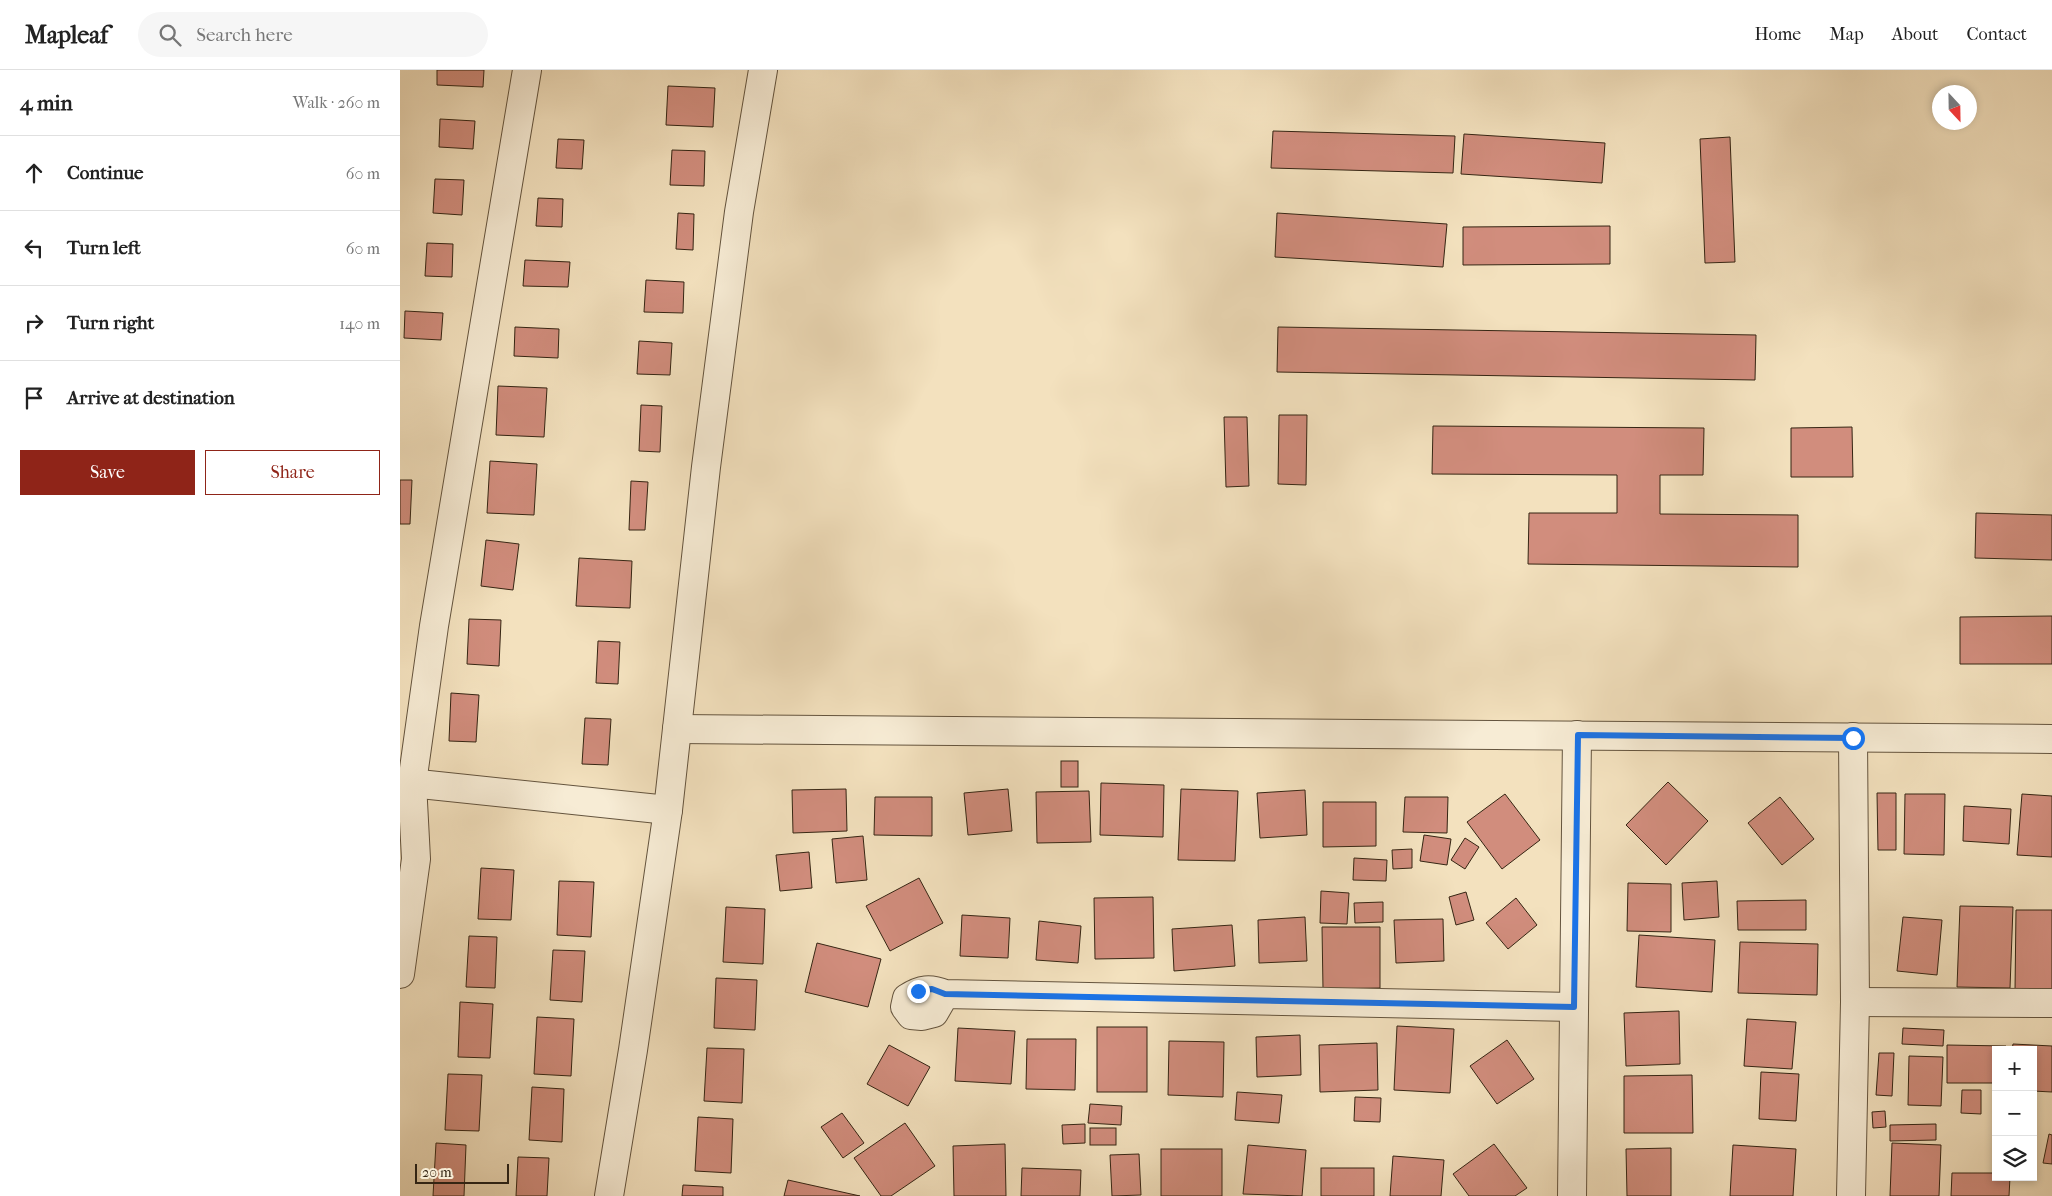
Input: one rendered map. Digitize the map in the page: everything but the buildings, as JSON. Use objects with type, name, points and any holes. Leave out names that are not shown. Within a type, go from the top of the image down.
[{"type":"street","points":[[400,974],[416,859],[406,783],[527,70]]},
{"type":"street","points":[[609,1196],[634,1050],[668,810],[706,467],[739,212],[763,70]]},
{"type":"street","points":[[677,729],[2052,739]]},
{"type":"street","points":[[1572,1196],[1578,735]]},
{"type":"street","points":[[1852,1196],[1855,1002],[1853,738]]},
{"type":"street","points":[[406,783],[668,810]]},
{"type":"street","points":[[945,994],[1574,1007]]},
{"type":"street","points":[[1855,1002],[2052,1003]]},
{"type":"route","points":[[918,991],[932,989],[945,994],[1574,1007],[1578,735],[1853,738]]}]
